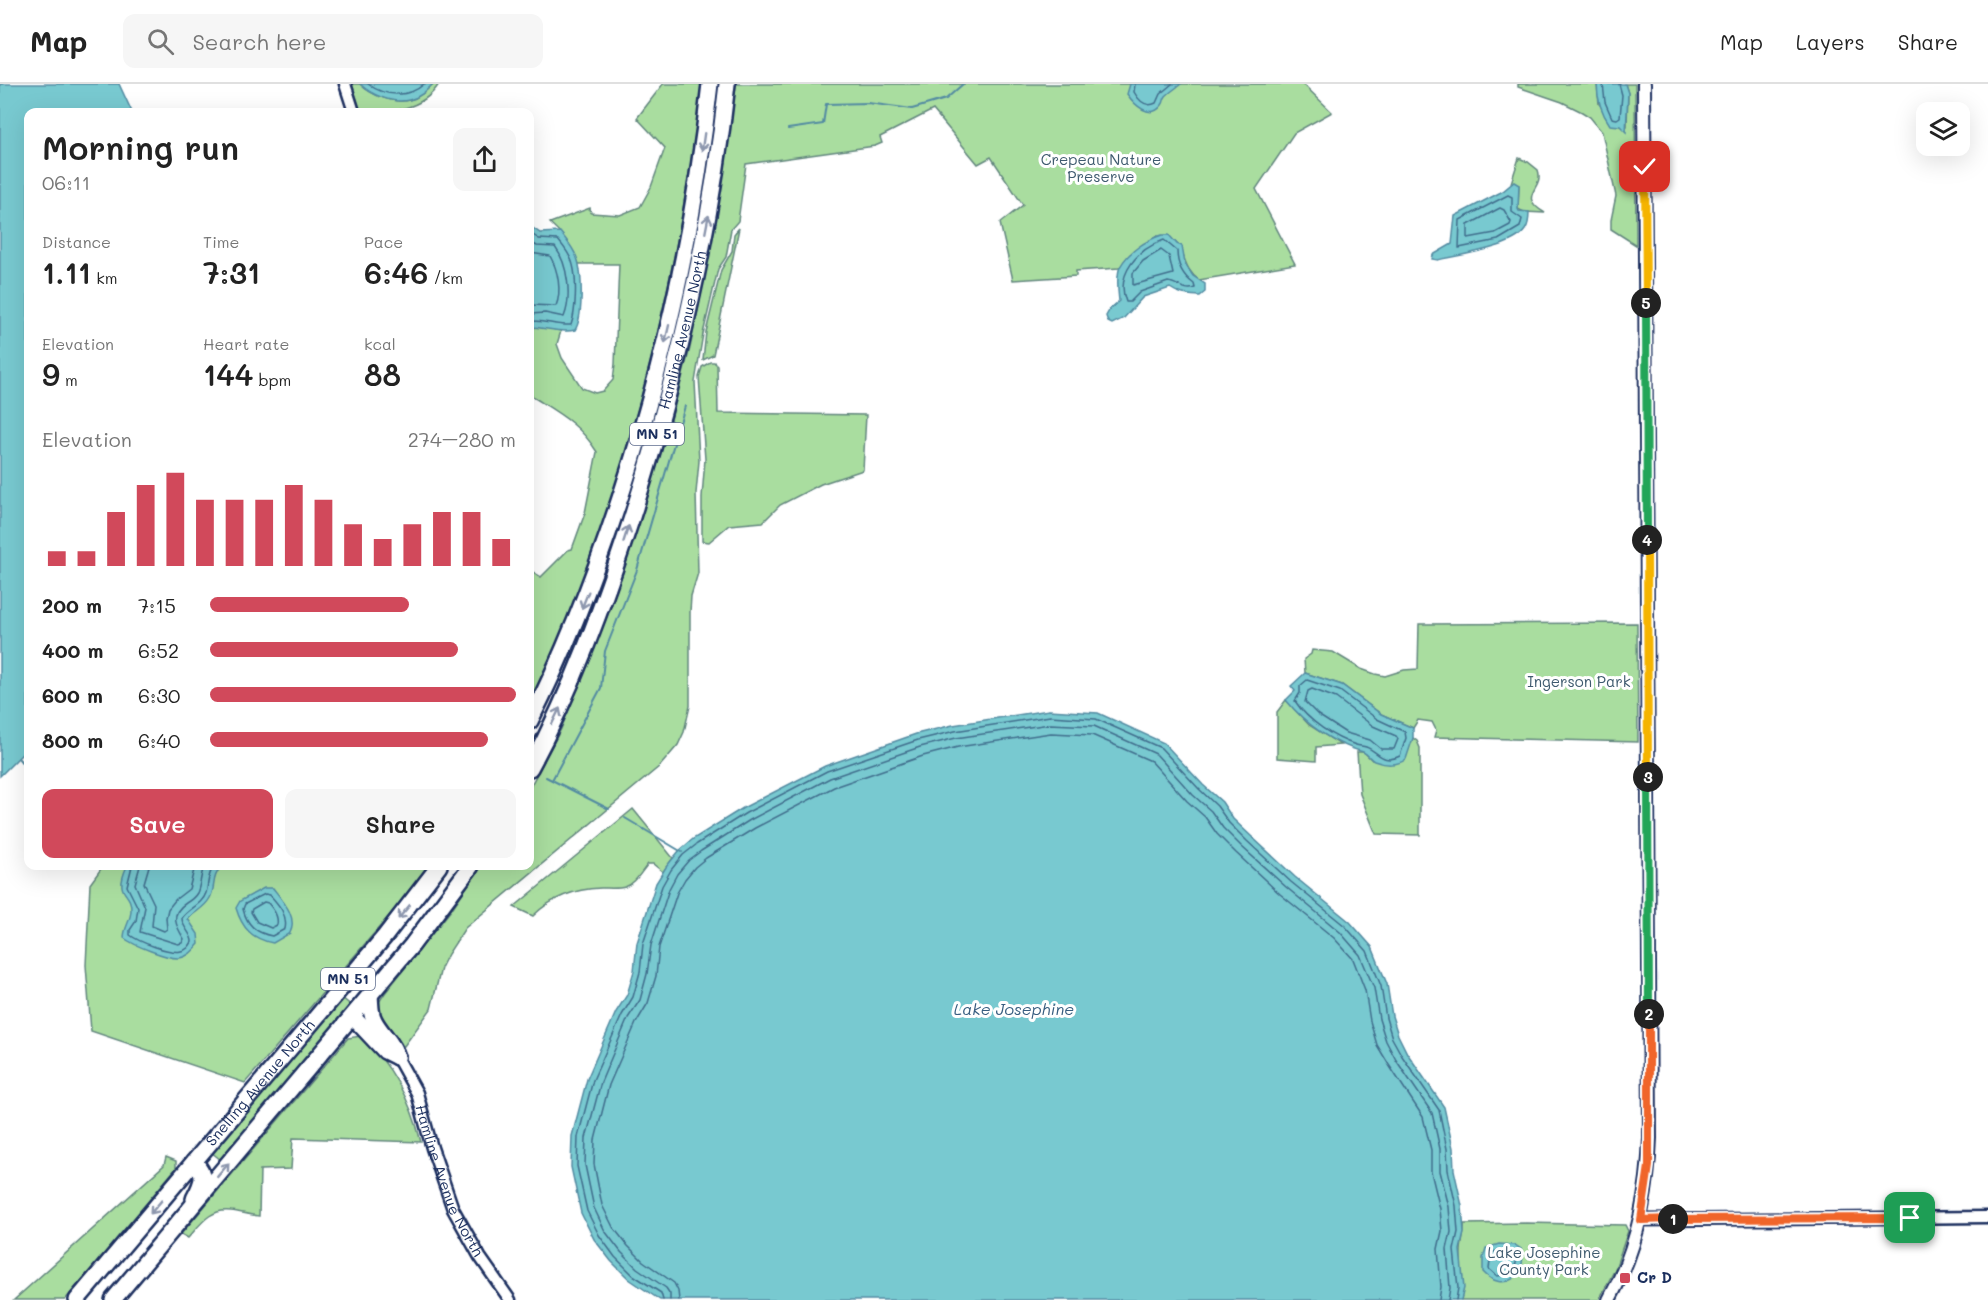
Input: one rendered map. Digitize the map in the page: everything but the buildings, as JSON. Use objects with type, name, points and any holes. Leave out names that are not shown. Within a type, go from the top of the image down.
[{"type":"highway","name":"Hamline Avenue North","points":[[534,713],[591,586],[641,430],[668,331],[685,251],[710,84]]},
{"type":"highway","name":"Hamline Avenue North","points":[[534,760],[567,693],[594,629],[658,432],[678,358],[699,264],[714,184],[727,84]]},
{"type":"highway","name":"Snelling Avenue North","points":[[76,1300],[398,920],[437,870]]},
{"type":"highway","name":"MN 51","points":[[370,996],[419,936],[468,870]]},
{"type":"highway","name":"Snelling Avenue North","points":[[113,1300],[370,996]]},
{"type":"highway","points":[[370,996],[374,1020],[394,1046],[397,1057]]},
{"type":"highway","points":[[353,1017],[385,1052],[397,1057]]},
{"type":"highway","points":[[185,1215],[200,1187],[201,1168],[194,1162]]},
{"type":"main road","points":[[1609,1300],[1620,1280],[1641,1220],[1649,1166],[1650,1138],[1644,84]]},
{"type":"street","points":[[345,84],[353,108]]},
{"type":"street","name":"Hamline Avenue North","points":[[397,1057],[417,1093],[432,1149],[453,1209],[480,1257],[510,1300]]},
{"type":"street","points":[[1641,1220],[1988,1217]]},
{"type":"green space","points":[[352,84],[360,84],[383,98],[403,101],[416,98],[433,84],[439,84],[424,100],[414,105],[404,108],[360,108]]},
{"type":"green space","points":[[663,84],[702,84],[687,185],[668,284],[632,431],[578,592],[534,692],[534,573],[541,577],[568,550],[572,549],[585,513],[597,452],[575,426],[534,397],[534,327],[561,331],[557,344],[562,358],[582,388],[595,393],[603,391],[613,380],[619,264],[579,264],[567,242],[550,223],[590,208],[591,213],[620,215],[640,207],[651,187],[665,148],[637,118]]},
{"type":"green space","name":"Crepeau Nature Preserve","points":[[736,84],[1303,84],[1332,112],[1294,133],[1256,189],[1295,264],[1199,280],[1189,270],[1176,243],[1157,236],[1134,251],[1119,268],[1076,271],[1076,276],[1013,280],[1000,223],[1023,205],[991,157],[978,164],[933,110],[880,137],[882,143],[875,146],[746,164],[738,221],[731,229],[726,257],[718,269],[695,382],[699,461],[696,493],[698,573],[691,596],[690,706],[684,732],[678,745],[660,766],[465,928],[441,968],[431,1009],[402,1046],[380,1019],[377,1005],[385,993],[451,910],[478,870],[534,870],[534,780],[561,729],[608,614],[669,427],[690,348],[726,160]]},
{"type":"green space","points":[[1518,84],[1597,84],[1599,104],[1620,126],[1627,126],[1628,93],[1625,84],[1635,84],[1636,245],[1611,229],[1616,196],[1602,132],[1590,117],[1582,112],[1562,102],[1518,87]]},
{"type":"green space","points":[[1519,158],[1538,170],[1538,183],[1531,197],[1536,207],[1545,213],[1524,212],[1518,209],[1519,185],[1511,183]]},
{"type":"green space","points":[[739,228],[713,355],[703,360],[706,332],[721,270],[732,251],[734,234]]},
{"type":"green space","points":[[710,362],[717,365],[718,413],[866,415],[863,470],[821,484],[780,505],[763,522],[729,525],[709,542],[702,541],[705,459],[699,377],[702,367]]},
{"type":"green space","name":"Ingerson Park","points":[[1637,623],[1638,742],[1434,737],[1436,730],[1432,722],[1418,720],[1413,728],[1381,714],[1342,685],[1305,673],[1304,659],[1311,654],[1312,650],[1333,652],[1361,669],[1385,676],[1404,670],[1418,669],[1419,624]]},
{"type":"green space","points":[[1286,700],[1309,725],[1341,745],[1316,747],[1316,761],[1277,758],[1277,712]]},
{"type":"green space","points":[[1413,738],[1420,748],[1420,835],[1376,834],[1360,794],[1357,752],[1364,752],[1372,760],[1410,745]]},
{"type":"green space","points":[[633,809],[673,858],[663,872],[653,864],[648,864],[635,881],[625,887],[573,892],[556,899],[533,916],[514,907]]},
{"type":"green space","points":[[100,870],[426,870],[245,1083],[91,1031],[86,965],[90,884]]},
{"type":"green space","points":[[341,997],[353,1007],[221,1160],[211,1152]]},
{"type":"green space","points":[[361,1036],[382,1059],[399,1084],[412,1112],[421,1142],[293,1138],[291,1169],[260,1170],[259,1216],[231,1211],[217,1212],[206,1218],[188,1238],[181,1234],[348,1038]]},
{"type":"green space","points":[[166,1157],[176,1161],[176,1168],[65,1300],[14,1300],[164,1165]]},
{"type":"green space","name":"Lake Josephine County Park","points":[[1464,1224],[1625,1225],[1628,1231],[1615,1269],[1599,1300],[1461,1300],[1461,1252]]},
{"type":"water","points":[[0,84],[119,84],[130,108],[24,108],[24,752],[0,776]]},
{"type":"water","points":[[360,84],[433,84],[413,99],[396,101],[370,92]]},
{"type":"water","points":[[1130,84],[1181,84],[1166,96],[1157,110],[1147,111],[1138,106],[1127,94]]},
{"type":"water","points":[[1597,84],[1625,84],[1628,93],[1626,132],[1620,126],[1610,125],[1602,111]]},
{"type":"water","points":[[1514,182],[1519,185],[1519,211],[1529,212],[1527,226],[1519,236],[1485,250],[1438,260],[1432,259],[1433,255],[1452,244],[1455,216],[1503,191]]},
{"type":"water","points":[[534,229],[540,233],[560,232],[578,261],[581,298],[578,324],[575,330],[534,327]]},
{"type":"water","points":[[1162,235],[1169,235],[1182,246],[1185,264],[1193,276],[1205,284],[1205,292],[1200,296],[1181,293],[1170,288],[1143,297],[1124,318],[1112,324],[1108,322],[1106,316],[1119,301],[1120,267],[1138,247]]},
{"type":"water","points":[[1305,673],[1342,685],[1381,714],[1413,728],[1413,738],[1406,759],[1391,764],[1374,761],[1365,753],[1341,744],[1311,726],[1286,700],[1295,691],[1291,686]]},
{"type":"water","name":"Lake Josephine","points":[[1049,710],[1098,713],[1164,743],[1222,802],[1233,819],[1295,877],[1350,922],[1372,947],[1387,984],[1392,1016],[1398,1035],[1407,1053],[1444,1107],[1462,1206],[1464,1233],[1460,1250],[1464,1288],[1461,1300],[660,1300],[629,1279],[594,1239],[581,1213],[571,1167],[572,1136],[587,1079],[616,1012],[627,995],[634,971],[637,943],[656,883],[679,851],[693,839],[743,808],[825,766],[916,734],[953,725]]},
{"type":"water","points":[[125,870],[219,870],[208,902],[188,919],[198,934],[199,944],[188,955],[174,958],[142,948],[124,938],[131,904],[122,888]]},
{"type":"water","points":[[264,888],[273,888],[288,909],[292,921],[290,933],[273,943],[259,939],[249,932],[236,908],[240,901]]},
{"type":"water","points":[[1499,1244],[1515,1245],[1521,1249],[1522,1259],[1518,1274],[1506,1282],[1491,1278],[1483,1272],[1486,1248]]},
{"type":"waterway","points":[[788,129],[823,124],[826,104],[868,103],[912,109],[946,99],[963,84]]},
{"type":"waterway","points":[[552,780],[601,688],[605,651],[637,570],[685,406]]},
{"type":"waterway","points":[[19,759],[24,765]]},
{"type":"waterway","points":[[546,777],[609,809]]},
{"type":"waterway","points":[[625,818],[682,852]]},
{"type":"place","name":"Cr D","points":[[1625,1278]]},
{"type":"route","points":[[1645,167],[1650,1138],[1649,1166],[1641,1220],[1910,1218]]}]
